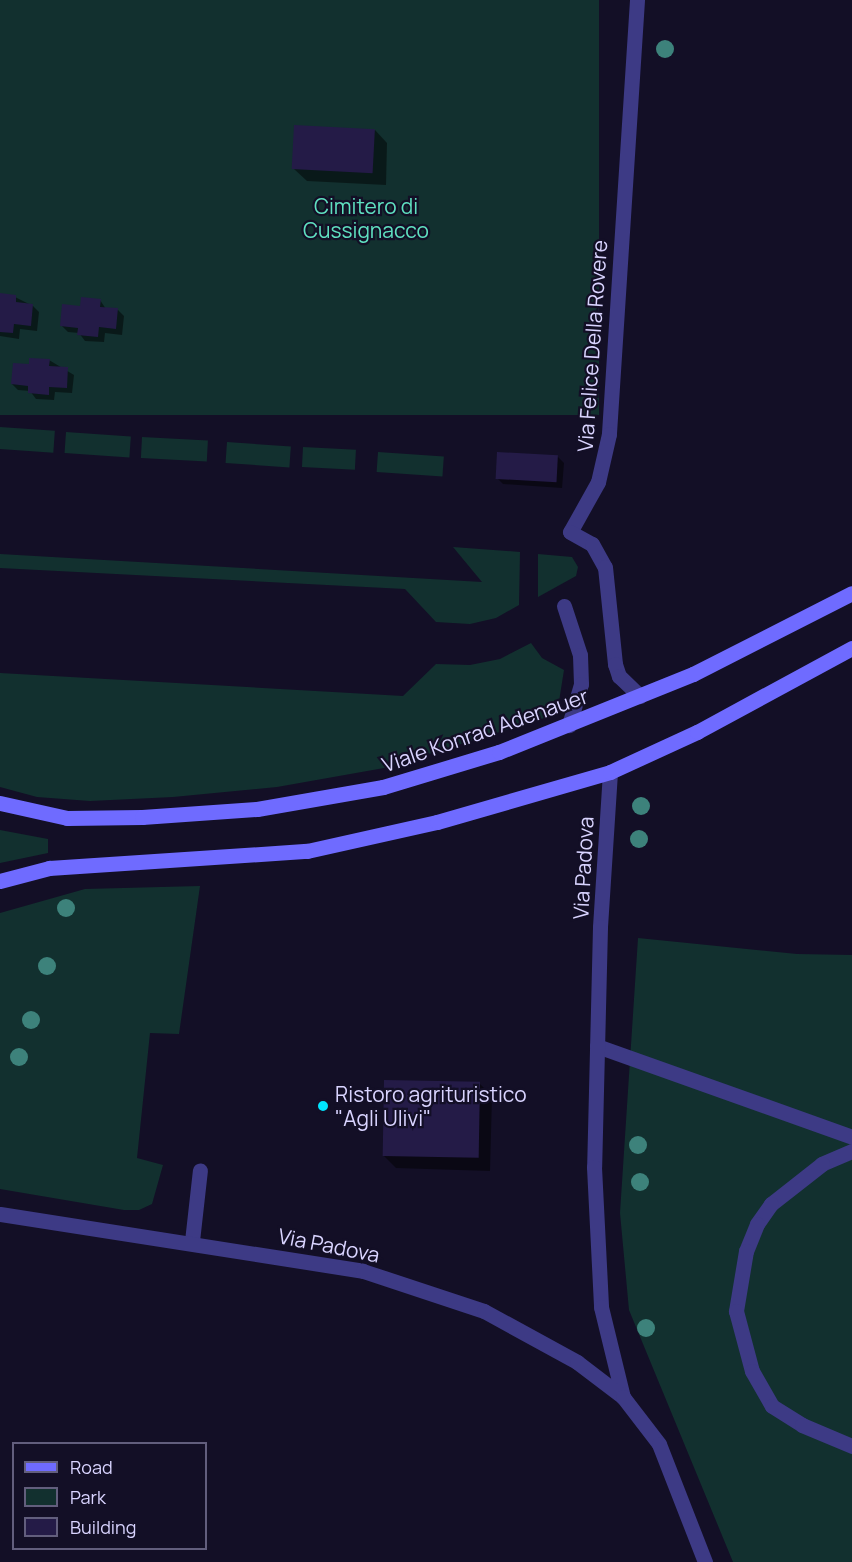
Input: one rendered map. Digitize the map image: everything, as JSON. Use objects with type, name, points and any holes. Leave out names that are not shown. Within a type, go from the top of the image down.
[{"type":"main road","name":"Viale Konrad Adenauer","points":[[0,803],[67,818],[257,809],[383,788],[499,752],[640,696],[757,644],[852,593]]},
{"type":"main road","points":[[0,881],[49,868],[307,850],[437,822],[610,772],[707,726],[852,648]]},
{"type":"street","name":"Via Felice Della Rovere","points":[[637,0],[609,434],[598,482],[570,532],[592,544],[605,567],[615,664],[619,676],[640,696]]},
{"type":"street","points":[[564,606],[580,655],[581,684],[568,725]]},
{"type":"street","name":"Via Padova","points":[[610,772],[597,1046],[594,1167],[601,1307],[623,1397]]},
{"type":"street","points":[[597,1046],[852,1137]]},
{"type":"street","points":[[852,1151],[822,1164],[771,1203],[757,1224],[746,1251],[736,1311],[752,1371],[772,1406],[802,1425],[852,1446]]},
{"type":"street","points":[[192,1241],[200,1170]]},
{"type":"street","name":"Via Padova","points":[[0,1214],[192,1241],[398,1280],[484,1311],[577,1362],[623,1397],[659,1444],[705,1562]]},
{"type":"green space","name":"Cimitero di Cussignacco","points":[[0,0],[599,0],[599,415],[0,415]]},
{"type":"green space","points":[[0,427],[55,431],[53,453],[0,449]]},
{"type":"green space","points":[[66,432],[131,437],[129,457],[65,453]]},
{"type":"green space","points":[[142,437],[208,440],[207,461],[141,458]]},
{"type":"green space","points":[[227,442],[291,446],[289,467],[226,463]]},
{"type":"green space","points":[[303,447],[356,450],[355,470],[302,467]]},
{"type":"green space","points":[[378,452],[444,457],[442,477],[377,472]]},
{"type":"green space","points":[[453,547],[520,552],[519,605],[496,618],[470,624],[436,622],[405,589],[0,568],[0,554],[482,582]]},
{"type":"green space","points":[[538,554],[572,557],[578,567],[576,576],[538,597]]},
{"type":"green space","points":[[531,643],[542,658],[564,670],[557,714],[384,768],[277,787],[173,797],[90,801],[37,797],[0,787],[0,673],[403,696],[436,664],[470,665],[500,659]]},
{"type":"green space","points":[[0,830],[48,839],[48,853],[0,863]]},
{"type":"green space","points":[[200,886],[179,1034],[150,1033],[137,1158],[163,1165],[152,1204],[139,1210],[124,1210],[0,1189],[0,913],[85,889]]},
{"type":"green space","points":[[638,938],[797,954],[852,955],[852,1562],[733,1562],[629,1310],[620,1213]]},
{"type":"building","points":[[294,125],[375,129],[373,173],[292,169]]},
{"type":"building","points":[[0,293],[16,295],[16,302],[33,304],[31,326],[14,324],[13,333],[0,332]]},
{"type":"building","points":[[81,297],[101,299],[100,307],[118,308],[116,329],[99,327],[98,337],[77,335],[78,328],[60,326],[62,304],[80,306]]},
{"type":"building","points":[[29,358],[50,359],[49,366],[68,367],[67,388],[49,387],[49,395],[28,393],[28,386],[11,384],[13,363],[29,364]]},
{"type":"building","points":[[497,452],[558,455],[557,482],[496,479]]},
{"type":"building","points":[[384,1080],[480,1082],[479,1158],[383,1156]]},
{"type":"place","name":"Ristoro agrituristico \"Agli Ulivi\"","points":[[323,1106]]}]
